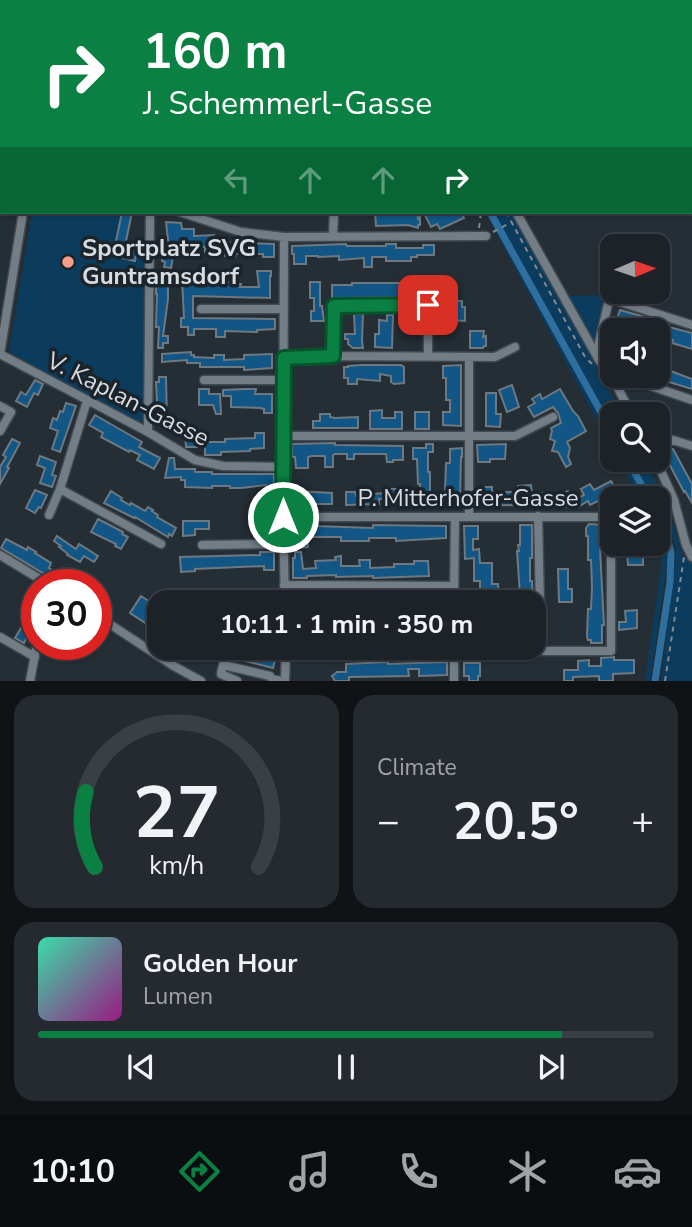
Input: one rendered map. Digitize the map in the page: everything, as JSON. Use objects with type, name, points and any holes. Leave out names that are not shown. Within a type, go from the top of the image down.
[{"type":"street","points":[[0,354],[23,214]]},
{"type":"street","points":[[148,432],[150,214]]},
{"type":"street","points":[[186,214],[241,232],[284,237],[485,235]]},
{"type":"street","points":[[333,236],[334,214]]},
{"type":"street","points":[[517,214],[600,366]]},
{"type":"street","points":[[284,237],[284,590]]},
{"type":"street","points":[[596,363],[611,299],[692,325]]},
{"type":"street","points":[[333,356],[334,306],[414,305],[428,305],[428,356]]},
{"type":"street","points":[[201,309],[284,309]]},
{"type":"street","points":[[284,358],[495,357],[515,347]]},
{"type":"street","name":"V. Kaplan-Gasse","points":[[0,354],[148,432],[195,460],[223,466],[283,467]]},
{"type":"street","points":[[469,358],[469,517]]},
{"type":"street","points":[[204,380],[284,380]]},
{"type":"street","points":[[657,388],[692,400]]},
{"type":"street","points":[[50,515],[87,401]]},
{"type":"street","points":[[0,406],[11,412],[0,432]]},
{"type":"street","points":[[283,436],[515,436],[553,417]]},
{"type":"street","points":[[670,441],[692,446]]},
{"type":"street","points":[[661,472],[680,518],[688,558]]},
{"type":"street","points":[[60,489],[162,544]]},
{"type":"street","points":[[538,516],[541,651],[611,651],[611,556]]},
{"type":"street","name":"P. Mitterhofer-Gasse","points":[[283,517],[600,517]]},
{"type":"street","points":[[454,590],[455,517]]},
{"type":"street","points":[[202,545],[283,544]]},
{"type":"street","points":[[0,555],[23,569]]},
{"type":"street","points":[[284,586],[454,586]]},
{"type":"street","points":[[112,626],[201,681]]},
{"type":"street","points":[[0,637],[21,649]]},
{"type":"street","points":[[30,681],[34,660]]},
{"type":"street","points":[[237,681],[221,674],[223,664],[278,680],[284,660]]},
{"type":"street","points":[[454,660],[454,681]]},
{"type":"path","points":[[481,214],[485,235],[511,222]]},
{"type":"path","points":[[507,214],[584,357],[596,363]]},
{"type":"path","points":[[665,681],[688,558]]},
{"type":"shaded area","points":[[32,214],[132,214],[125,246],[147,251],[145,419],[137,423],[9,352]]},
{"type":"shaded area","points":[[486,214],[512,214],[600,373],[600,388],[608,388],[614,402],[600,402],[600,426]]},
{"type":"shaded area","points":[[600,295],[600,304],[606,304],[602,318],[600,318],[596,344],[568,296]]},
{"type":"shaded area","points":[[625,472],[651,472],[658,486],[633,486]]},
{"type":"shaded area","points":[[670,515],[683,556],[692,562],[692,681],[661,681],[676,549],[670,531]]},
{"type":"shaded area","points":[[661,556],[668,556],[650,681],[645,681]]},
{"type":"building","points":[[122,214],[132,214],[125,246],[137,249],[135,261],[113,256]]},
{"type":"building","points":[[375,214],[417,214],[418,219],[420,217],[418,228],[408,225],[376,226]]},
{"type":"building","points":[[462,214],[464,218],[440,229],[437,224],[431,227],[425,215]]},
{"type":"building","points":[[166,222],[181,223],[182,229],[194,229],[194,236],[214,235],[214,252],[205,252],[203,246],[175,246],[171,268],[164,267],[164,240],[168,240]]},
{"type":"building","points":[[225,242],[274,244],[274,257],[263,257],[263,254],[225,256]]},
{"type":"building","points":[[396,244],[396,248],[423,248],[423,245],[434,245],[434,255],[417,255],[411,257],[411,261],[386,261],[386,257],[372,257],[372,267],[364,267],[364,258],[339,260],[339,256],[306,256],[306,264],[294,264],[292,246]]},
{"type":"building","points":[[257,271],[271,271],[270,298],[193,296],[193,318],[275,319],[275,329],[257,332],[225,331],[225,337],[216,337],[216,329],[194,329],[194,335],[188,335],[188,327],[181,327],[181,318],[184,318],[182,280],[192,280],[192,283],[236,282],[241,284],[240,287],[259,287]]},
{"type":"building","points":[[310,282],[320,282],[320,306],[324,321],[311,321],[314,298],[310,298]]},
{"type":"building","points":[[431,282],[431,297],[332,298],[332,285],[410,283],[410,288],[421,288],[421,283]]},
{"type":"building","points":[[156,283],[168,283],[163,336],[168,336],[168,343],[163,343],[163,348],[158,348]]},
{"type":"building","points":[[451,301],[462,301],[465,321],[450,320]]},
{"type":"building","points":[[620,310],[648,318],[617,318]]},
{"type":"building","points":[[354,314],[363,314],[363,348],[353,348],[348,344],[348,339],[345,339],[345,334],[355,334]]},
{"type":"building","points":[[387,315],[393,315],[392,348],[375,347],[379,320],[387,321]]},
{"type":"building","points":[[670,327],[692,333],[692,349],[672,343],[673,340],[670,339]]},
{"type":"building","points":[[470,331],[484,331],[486,346],[470,348]]},
{"type":"building","points":[[191,352],[194,357],[214,358],[214,355],[224,355],[224,360],[244,359],[244,355],[272,354],[272,368],[244,370],[244,367],[200,367],[200,363],[187,363],[187,360],[162,362],[162,354]]},
{"type":"building","points":[[401,365],[404,367],[404,383],[394,384],[391,382],[391,376],[380,374],[380,381],[357,379],[357,384],[348,384],[348,378],[344,378],[344,367]]},
{"type":"building","points":[[461,365],[461,426],[443,425],[443,412],[450,412],[450,400],[446,400],[443,366]]},
{"type":"building","points":[[670,371],[692,379],[692,389],[670,382]]},
{"type":"building","points":[[159,377],[166,377],[167,423],[158,423],[156,382],[159,382]]},
{"type":"building","points":[[35,380],[43,384],[38,395],[34,393],[27,407],[16,401],[21,392],[26,395]]},
{"type":"building","points":[[512,385],[519,407],[507,412],[499,390]]},
{"type":"building","points":[[199,389],[209,389],[209,394],[220,394],[221,414],[216,414],[213,405],[199,405]]},
{"type":"building","points":[[256,389],[255,394],[272,394],[272,413],[264,413],[261,408],[231,407],[231,396],[223,396],[223,390]]},
{"type":"building","points":[[560,389],[586,431],[567,442],[571,464],[566,467],[558,452],[552,451],[555,441],[550,439],[551,428],[561,423],[558,413],[553,407],[534,417],[528,407],[535,403],[532,399],[540,394],[542,399]]},
{"type":"building","points":[[486,393],[496,393],[496,414],[501,414],[500,427],[486,426]]},
{"type":"building","points":[[66,403],[76,406],[60,452],[52,449],[58,431],[50,428],[53,418],[57,420]]},
{"type":"building","points":[[382,410],[382,418],[395,418],[395,412],[402,412],[402,429],[370,429],[370,411]]},
{"type":"building","points":[[415,412],[429,412],[429,429],[415,429]]},
{"type":"building","points":[[320,414],[330,414],[330,417],[335,418],[358,417],[358,428],[313,428],[313,421],[320,421]]},
{"type":"building","points":[[95,415],[142,442],[139,447],[160,458],[154,469],[137,460],[140,455],[101,437],[103,433],[89,425]]},
{"type":"building","points":[[185,432],[198,432],[198,442],[255,438],[255,433],[264,433],[264,448],[205,455],[205,447],[186,447]]},
{"type":"building","points":[[12,439],[20,443],[0,484],[0,467],[6,457],[3,455]]},
{"type":"building","points":[[292,444],[403,446],[403,460],[387,462],[386,454],[354,454],[354,459],[347,459],[347,454],[335,454],[333,467],[325,467],[325,456],[312,456],[308,457],[308,468],[296,468],[295,457],[292,457]]},
{"type":"building","points":[[426,444],[433,444],[433,452],[428,452],[428,472],[433,503],[430,503],[430,507],[416,507],[416,498],[420,498],[420,484],[413,448],[426,448]]},
{"type":"building","points":[[506,444],[505,459],[478,462],[477,445]]},
{"type":"building","points":[[462,448],[460,501],[447,502],[446,463],[450,463],[450,449]]},
{"type":"building","points":[[673,449],[692,484],[692,503],[670,465],[670,451]]},
{"type":"building","points":[[40,456],[56,462],[52,475],[56,476],[52,487],[40,483],[45,468],[37,465]]},
{"type":"building","points":[[169,458],[174,458],[175,469],[195,469],[195,472],[212,474],[274,474],[274,500],[266,500],[266,485],[241,488],[185,487],[185,480],[181,480],[181,477],[165,478]]},
{"type":"building","points":[[590,484],[594,490],[600,487],[600,500],[590,505],[588,501],[578,507],[535,504],[535,500],[514,500],[514,505],[479,506],[478,495],[484,495],[484,487],[492,487],[492,492],[518,492],[518,486],[531,485],[532,493],[551,493],[551,500],[568,491],[573,501],[584,495],[581,489]]},
{"type":"building","points":[[388,489],[400,489],[400,498],[379,499],[379,504],[346,505],[346,492],[355,492],[356,496],[369,496],[388,493]]},
{"type":"building","points":[[35,490],[47,495],[41,508],[35,513],[26,508]]},
{"type":"building","points":[[111,491],[130,505],[131,503],[145,511],[148,507],[153,510],[157,517],[176,528],[172,536],[169,534],[168,537],[135,517],[104,503]]},
{"type":"building","points":[[296,491],[332,493],[332,504],[296,506]]},
{"type":"building","points":[[259,510],[271,510],[272,538],[260,538]]},
{"type":"building","points":[[98,519],[128,537],[121,549],[91,532]]},
{"type":"building","points":[[183,521],[209,521],[209,529],[195,529],[195,535],[183,536]]},
{"type":"building","points":[[589,524],[600,525],[604,625],[602,643],[591,643],[587,637],[592,588],[586,528]]},
{"type":"building","points":[[373,525],[446,526],[446,538],[396,541],[396,538],[369,538],[369,541],[341,541],[341,537],[307,537],[308,547],[297,548],[295,541],[295,531],[315,530],[315,526],[373,528]]},
{"type":"building","points":[[520,525],[532,525],[530,581],[532,590],[520,590],[517,551],[520,545]]},
{"type":"building","points":[[464,526],[478,526],[478,539],[473,539],[473,550],[479,549],[480,563],[492,563],[492,584],[498,584],[498,590],[480,590],[480,581],[474,581],[474,558],[465,559]]},
{"type":"building","points":[[57,536],[76,549],[79,544],[98,556],[94,562],[84,556],[80,562],[59,547],[61,546],[54,541]]},
{"type":"building","points":[[6,539],[27,550],[28,547],[51,563],[50,569],[36,569],[1,548]]},
{"type":"building","points":[[260,552],[274,552],[274,570],[264,570],[264,566],[181,572],[180,557],[260,555]]},
{"type":"building","points":[[295,552],[301,552],[303,569],[316,568],[315,561],[336,560],[335,557],[341,556],[341,566],[360,566],[359,560],[370,560],[370,568],[428,561],[429,576],[373,578],[336,575],[293,578]]},
{"type":"building","points":[[627,556],[643,556],[643,565],[628,565]]},
{"type":"building","points":[[558,569],[568,569],[568,589],[572,589],[572,602],[559,602]]},
{"type":"building","points":[[141,596],[147,600],[147,624],[130,613]]},
{"type":"building","points":[[637,610],[637,628],[619,630],[619,622],[626,622],[625,611]]},
{"type":"building","points":[[21,628],[21,641],[15,638]]},
{"type":"building","points":[[614,657],[614,660],[634,660],[634,673],[613,674],[613,681],[599,681],[599,676],[573,677],[573,681],[564,681],[564,670],[578,670],[578,661],[589,660],[589,666],[601,666],[601,658]]},
{"type":"building","points":[[241,660],[275,660],[273,668]]},
{"type":"building","points":[[447,662],[447,675],[419,676],[419,669],[408,669],[409,676],[349,677],[349,681],[335,681],[332,676],[337,672],[346,672],[346,664]]},
{"type":"building","points":[[464,663],[480,663],[478,681],[469,681],[469,676],[464,676]]},
{"type":"waterway","points":[[491,214],[600,410]]},
{"type":"waterway","points":[[634,472],[642,486]]},
{"type":"waterway","points":[[655,681],[670,582],[670,549]]},
{"type":"place","name":"Sportplatz SVG Guntramsdorf","points":[[68,262]]},
{"type":"route","points":[[283,517],[284,358],[333,356],[334,306],[428,305]]}]
